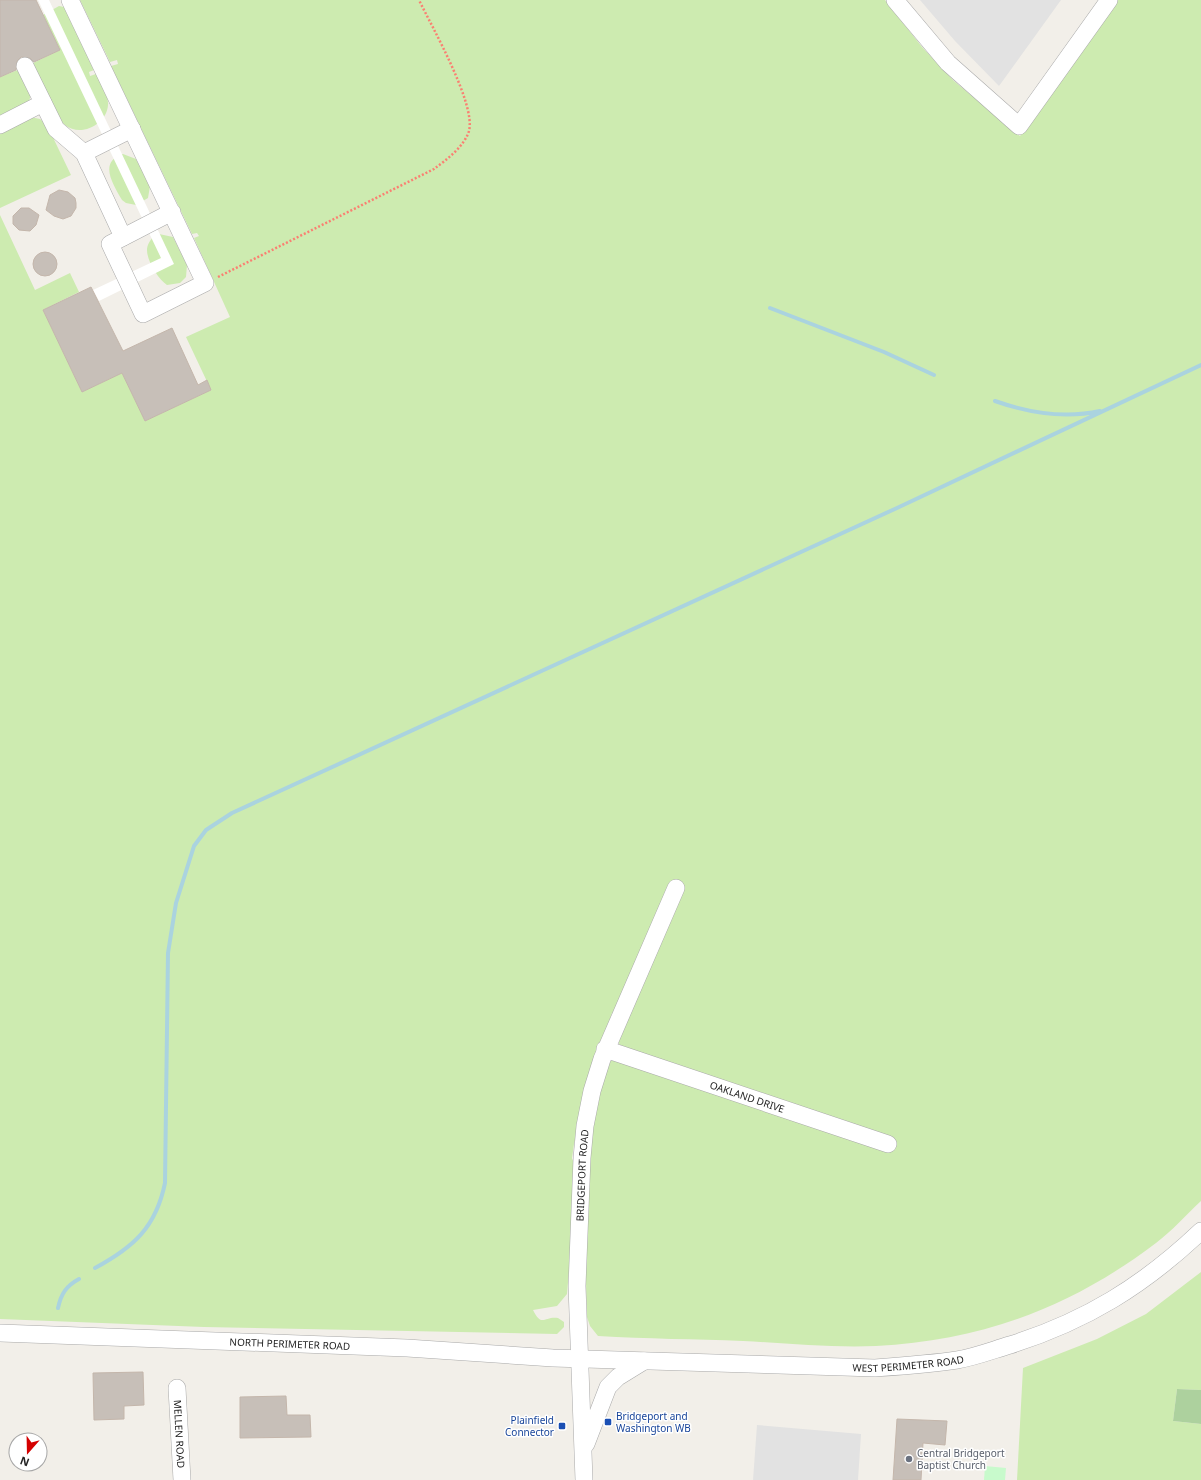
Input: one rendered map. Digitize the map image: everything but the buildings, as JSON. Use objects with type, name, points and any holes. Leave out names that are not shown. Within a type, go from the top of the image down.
[{"type":"street","points":[[70,0],[172,212],[209,281],[143,314],[110,244],[172,212]]},
{"type":"street","points":[[895,0],[948,64],[1018,126],[1109,0]]},
{"type":"street","points":[[25,66],[56,129],[84,153],[123,238]]},
{"type":"street","points":[[0,125],[43,103]]},
{"type":"street","points":[[84,153],[132,129]]},
{"type":"street","name":"BRIDGEPORT ROAD","points":[[584,1480],[577,1286],[583,1145],[592,1091],[606,1049],[676,888]]},
{"type":"street","name":"OAKLAND DRIVE","points":[[606,1049],[888,1144]]},
{"type":"street","name":"WEST PERIMETER ROAD","points":[[579,1359],[875,1368],[958,1360],[1043,1335],[1084,1317],[1116,1299],[1151,1274],[1201,1231]]},
{"type":"street","name":"NORTH PERIMETER ROAD","points":[[0,1333],[407,1348],[579,1359]]},
{"type":"street","points":[[583,1452],[608,1387],[618,1377],[644,1361]]},
{"type":"street","name":"MELLEN ROAD","points":[[177,1388],[182,1480]]},
{"type":"path","points":[[209,281],[434,169],[460,146],[469,132],[470,115],[465,97],[419,0]]},
{"type":"green space","points":[[80,0],[885,0],[922,47],[954,81],[1020,136],[1117,0],[1201,0],[1201,1201],[1168,1233],[1124,1266],[1091,1286],[1058,1303],[1024,1317],[953,1337],[915,1343],[876,1346],[826,1346],[743,1341],[598,1336],[590,1326],[587,1317],[585,1251],[589,1139],[607,1062],[620,1058],[877,1146],[895,1150],[897,1142],[620,1046],[617,1038],[615,1012],[612,1013],[598,1053],[574,1144],[572,1158],[575,1166],[575,1202],[567,1294],[557,1306],[533,1310],[541,1320],[558,1318],[564,1322],[564,1327],[557,1334],[204,1327],[0,1319],[0,215],[35,290],[70,273],[79,292],[43,310],[82,392],[122,373],[145,421],[211,390],[186,337],[230,317],[194,238],[199,236],[197,233],[192,234],[111,66],[118,64],[117,60],[110,62]]},
{"type":"green space","points":[[59,6],[64,7],[94,70],[89,72],[90,76],[96,74],[104,89],[108,101],[107,112],[103,118],[92,127],[85,129],[71,129],[55,114],[31,64],[60,50],[43,15]]},
{"type":"green space","points":[[20,69],[31,92],[29,103],[0,121],[0,77]]},
{"type":"green space","points":[[30,117],[40,119],[47,125],[71,175],[0,208],[0,131]]},
{"type":"green space","points":[[123,154],[136,159],[150,186],[148,198],[136,205],[126,203],[122,200],[110,174],[109,168],[111,162]]},
{"type":"green space","points":[[159,234],[173,237],[187,265],[186,277],[180,283],[167,285],[160,279],[151,264],[147,254],[148,246],[152,238]]},
{"type":"green space","points":[[1201,1272],[1201,1390],[1177,1389],[1173,1421],[1201,1424],[1201,1480],[1017,1480],[1023,1368],[1097,1339],[1146,1314]]},
{"type":"green space","points":[[1177,1389],[1201,1390],[1201,1424],[1173,1421]]},
{"type":"green space","points":[[985,1466],[1006,1468],[1005,1480],[984,1480]]},
{"type":"shaded area","points":[[920,0],[1061,0],[999,86],[955,41]]},
{"type":"shaded area","points":[[757,1425],[861,1434],[858,1480],[753,1480]]},
{"type":"pier","points":[[38,0],[49,0],[174,264],[99,301],[93,290],[161,258]]},
{"type":"waterway","points":[[770,308],[884,352],[934,375]]},
{"type":"waterway","points":[[95,1268],[121,1252],[141,1234],[156,1212],[165,1183],[168,953],[176,903],[194,846],[206,830],[232,813],[897,508],[1201,365]]},
{"type":"waterway","points":[[995,401],[1021,409],[1047,414],[1060,415],[1100,411]]},
{"type":"waterway","points":[[58,1308],[65,1291],[79,1279]]},
{"type":"place","name":"Bridgeport and Washington WB","points":[[608,1422]]},
{"type":"place","name":"Plainfield Connector","points":[[562,1426]]},
{"type":"place","name":"Central Bridgeport Baptist Church","points":[[909,1459]]}]
